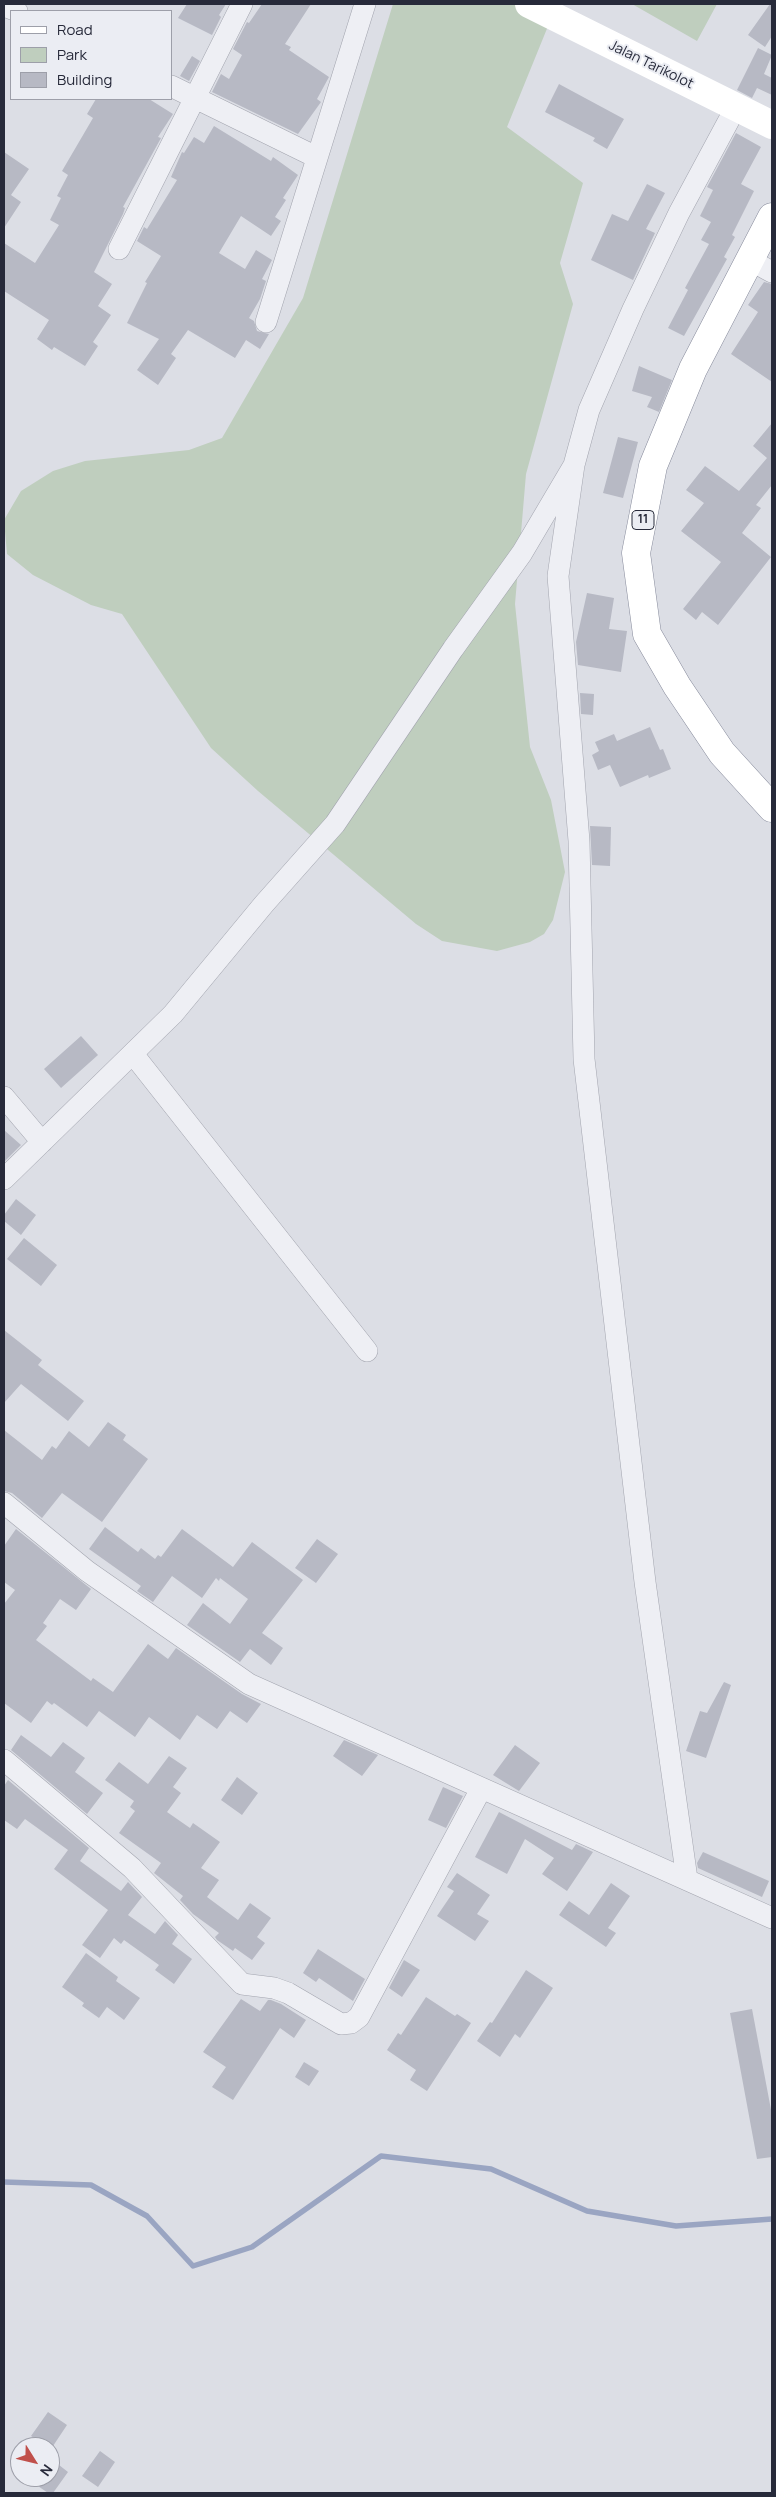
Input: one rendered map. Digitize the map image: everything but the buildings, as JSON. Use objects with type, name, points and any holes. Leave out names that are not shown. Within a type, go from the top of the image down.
[{"type":"main road","name":"Jalan Tarikolot","points":[[530,4],[736,106],[772,126]]},
{"type":"main road","name":"11","points":[[772,217],[761,266],[693,369],[653,466],[636,553],[647,634],[677,686],[722,753],[772,808]]},
{"type":"street","points":[[119,249],[242,4]]},
{"type":"street","points":[[266,322],[365,4]]},
{"type":"street","points":[[172,86],[316,157]]},
{"type":"street","points":[[687,1879],[645,1582],[584,1059],[579,841],[558,576],[574,465],[589,410],[633,309],[679,213],[736,106]]},
{"type":"street","points":[[4,1179],[134,1054],[172,1014],[264,904],[335,824],[453,649],[522,553],[574,465]]},
{"type":"street","points":[[134,1054],[367,1351]]},
{"type":"street","points":[[4,1097],[42,1142]]},
{"type":"street","points":[[4,1503],[87,1572],[249,1684],[772,1918]]},
{"type":"street","points":[[4,1760],[132,1868],[242,1984],[274,1988],[341,2024],[351,2023],[359,2016],[481,1789]]},
{"type":"green space","points":[[393,4],[557,4],[507,127],[583,183],[560,263],[573,304],[526,474],[515,604],[530,747],[551,800],[565,872],[553,920],[544,934],[530,942],[497,951],[442,941],[416,924],[258,791],[211,748],[122,614],[91,605],[33,575],[7,554],[4,520],[21,491],[53,471],[85,461],[189,450],[222,438],[303,298]]},
{"type":"green space","points":[[632,4],[717,4],[697,41]]},
{"type":"waterway","points":[[4,2182],[91,2185],[147,2216],[193,2266],[252,2247],[381,2156],[491,2169],[587,2211],[676,2226],[772,2219]]}]
